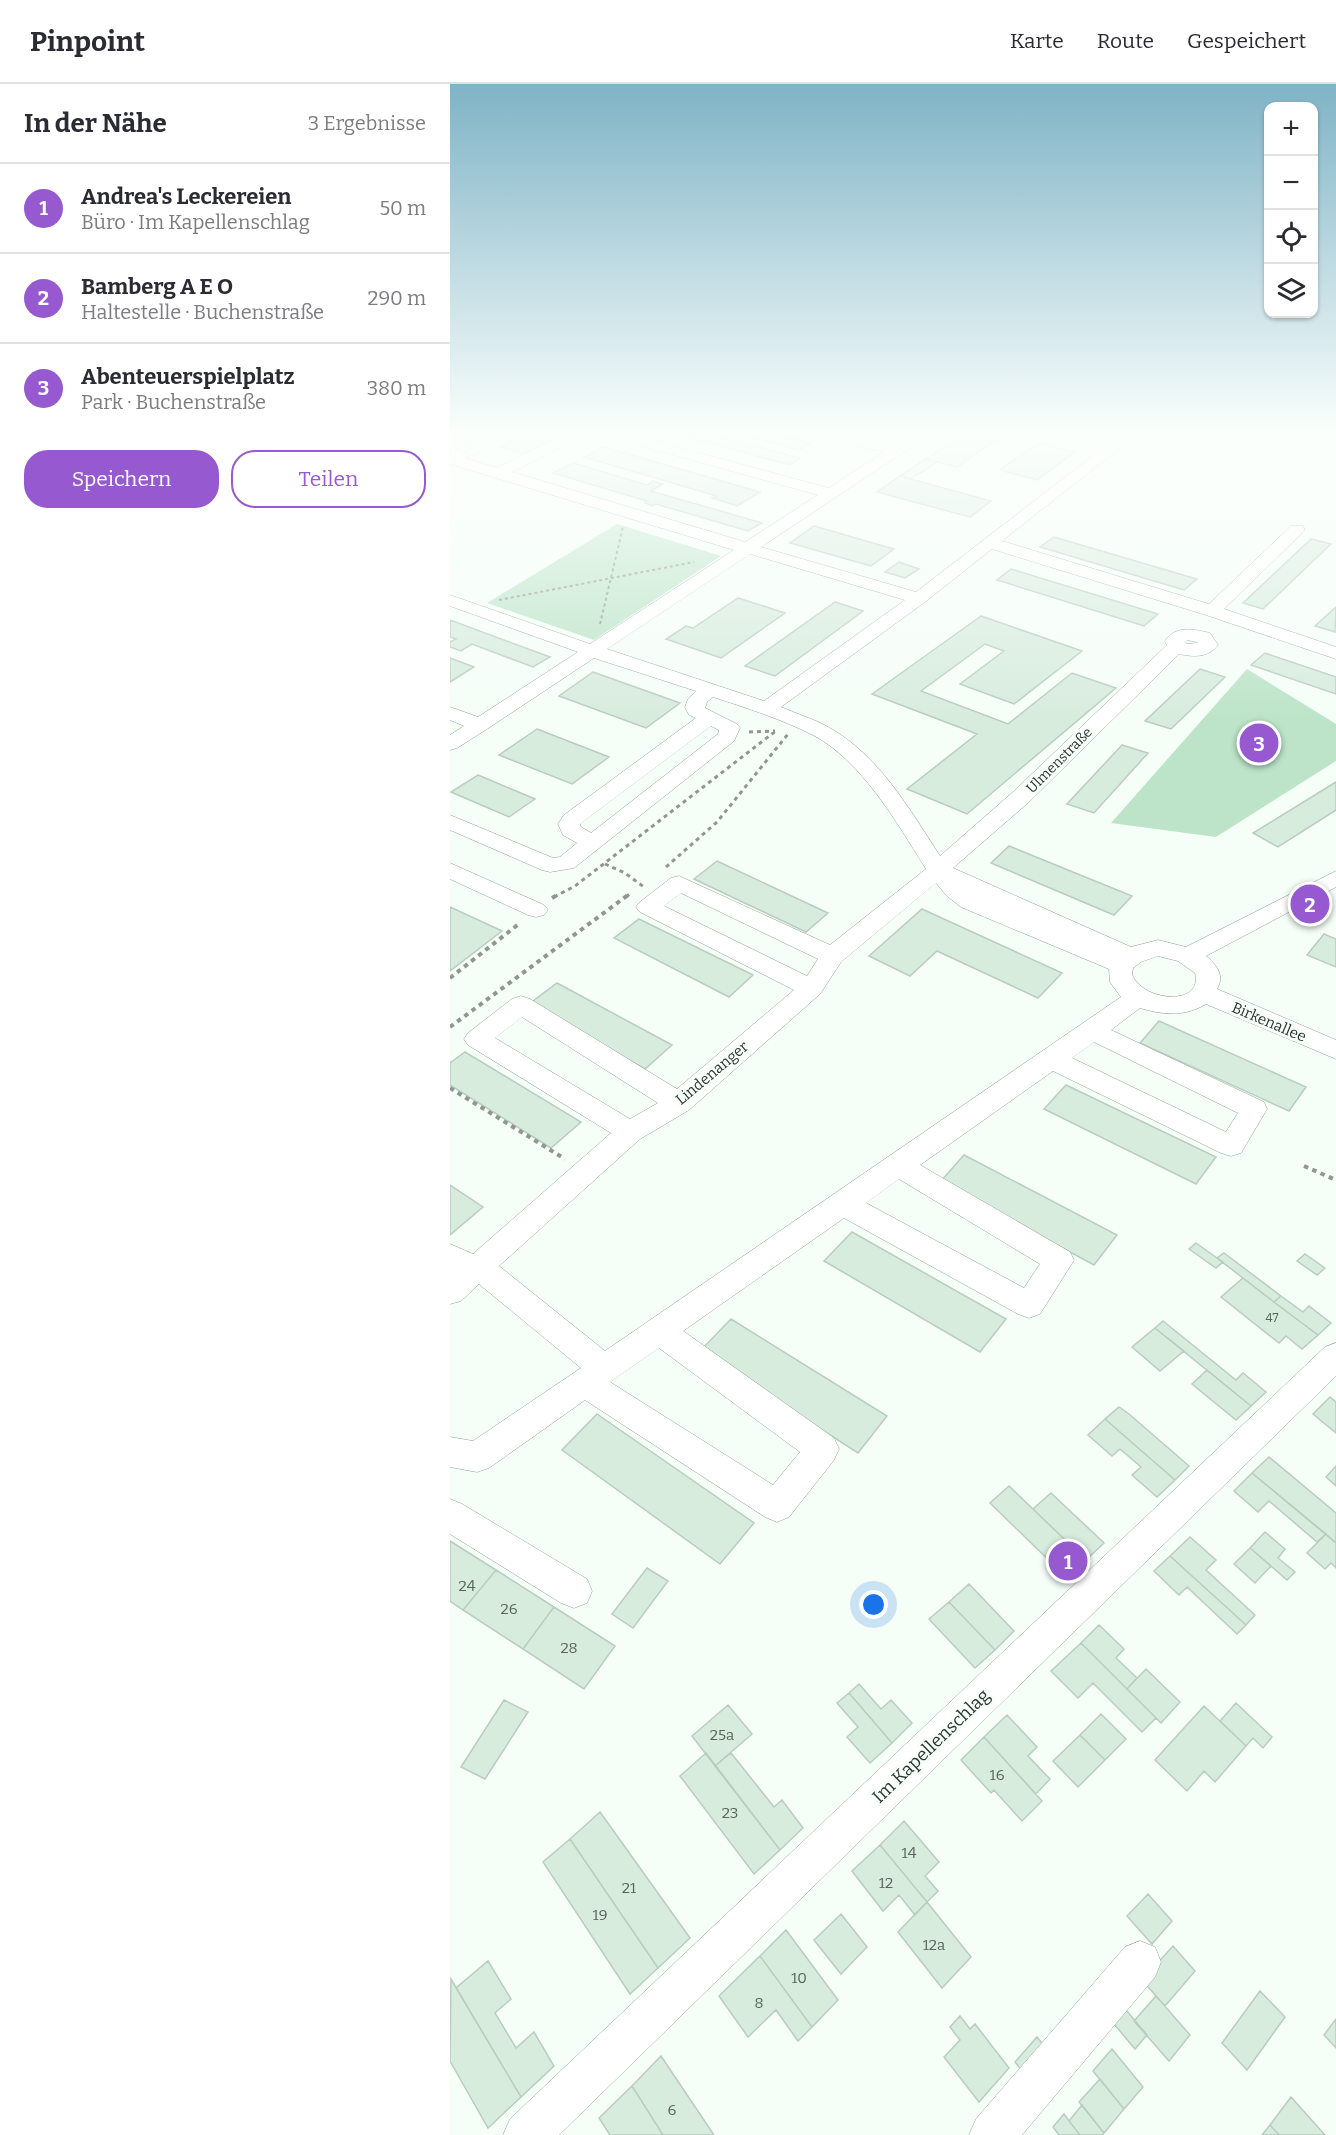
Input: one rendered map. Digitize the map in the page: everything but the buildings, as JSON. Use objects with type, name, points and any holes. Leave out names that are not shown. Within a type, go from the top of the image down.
[{"type":"street","points":[[674,527],[919,598]]},
{"type":"street","points":[[450,744],[780,527]]},
{"type":"street","points":[[767,708],[919,598],[1011,527]]},
{"type":"street","points":[[1212,611],[1297,530]]},
{"type":"street","points":[[990,543],[1212,611],[1336,653]]},
{"type":"street","points":[[450,600],[593,651],[767,708],[822,732],[859,761],[890,796],[938,870],[1126,961]]},
{"type":"street","name":"Ulmenstraße","points":[[938,870],[1021,797],[1177,646]]},
{"type":"street","points":[[450,822],[550,865],[566,863],[727,737],[730,728],[701,715],[695,707],[698,699],[710,690]]},
{"type":"street","points":[[450,713],[480,724]]},
{"type":"street","points":[[593,843],[571,830],[569,824],[572,820],[709,718]]},
{"type":"street","points":[[450,870],[536,910]]},
{"type":"street","name":"Lindenanger","points":[[450,1292],[630,1132],[679,1102],[811,988],[832,956],[938,870]]},
{"type":"street","points":[[1190,955],[1334,881]]},
{"type":"street","points":[[811,988],[648,907],[651,887],[679,883],[832,956]]},
{"type":"street","points":[[1158,948],[1190,955],[1207,973],[1208,984],[1203,993],[1181,1004],[1166,1005],[1138,997],[1123,982],[1120,974],[1126,961],[1142,950],[1158,948]]},
{"type":"street","name":"Birkenallee","points":[[1203,993],[1336,1050]]},
{"type":"street","points":[[464,1455],[595,1376],[660,1332],[1138,997]]},
{"type":"street","points":[[630,1132],[477,1039],[521,1005],[679,1102]]},
{"type":"street","points":[[1051,1059],[1231,1146],[1254,1109],[1092,1031]]},
{"type":"street","points":[[842,1203],[1029,1305],[1059,1260],[898,1165]]},
{"type":"street","points":[[450,1256],[462,1264],[479,1267],[595,1376],[777,1506],[822,1449],[660,1332]]},
{"type":"street","name":"Im Kapellenschlag","points":[[526,2135],[1336,1356]]},
{"type":"street","points":[[450,1515],[574,1591]]},
{"type":"street","points":[[992,2135],[1140,1962]]},
{"type":"path","points":[[593,651],[623,527]]},
{"type":"path","points":[[472,607],[699,561]]},
{"type":"path","points":[[450,978],[555,895],[575,886],[792,719]]},
{"type":"path","points":[[665,868],[690,850],[736,803],[788,734],[792,719]]},
{"type":"path","points":[[730,732],[776,731]]},
{"type":"path","points":[[604,864],[651,887]]},
{"type":"path","points":[[450,1027],[632,892]]},
{"type":"path","points":[[450,1088],[586,1172]]},
{"type":"path","points":[[1304,1166],[1336,1180]]},
{"type":"green space","points":[[613,527],[626,527],[721,556],[594,640],[487,603]]},
{"type":"green space","points":[[1247,669],[1336,724],[1336,761],[1216,837],[1111,823]]},
{"type":"place","name":"Abenteuerspielplatz","points":[[1259,743]]},
{"type":"place","name":"Bamberg A E O","points":[[1310,904]]},
{"type":"place","name":"Andrea's Leckereien","points":[[1068,1561]]}]
